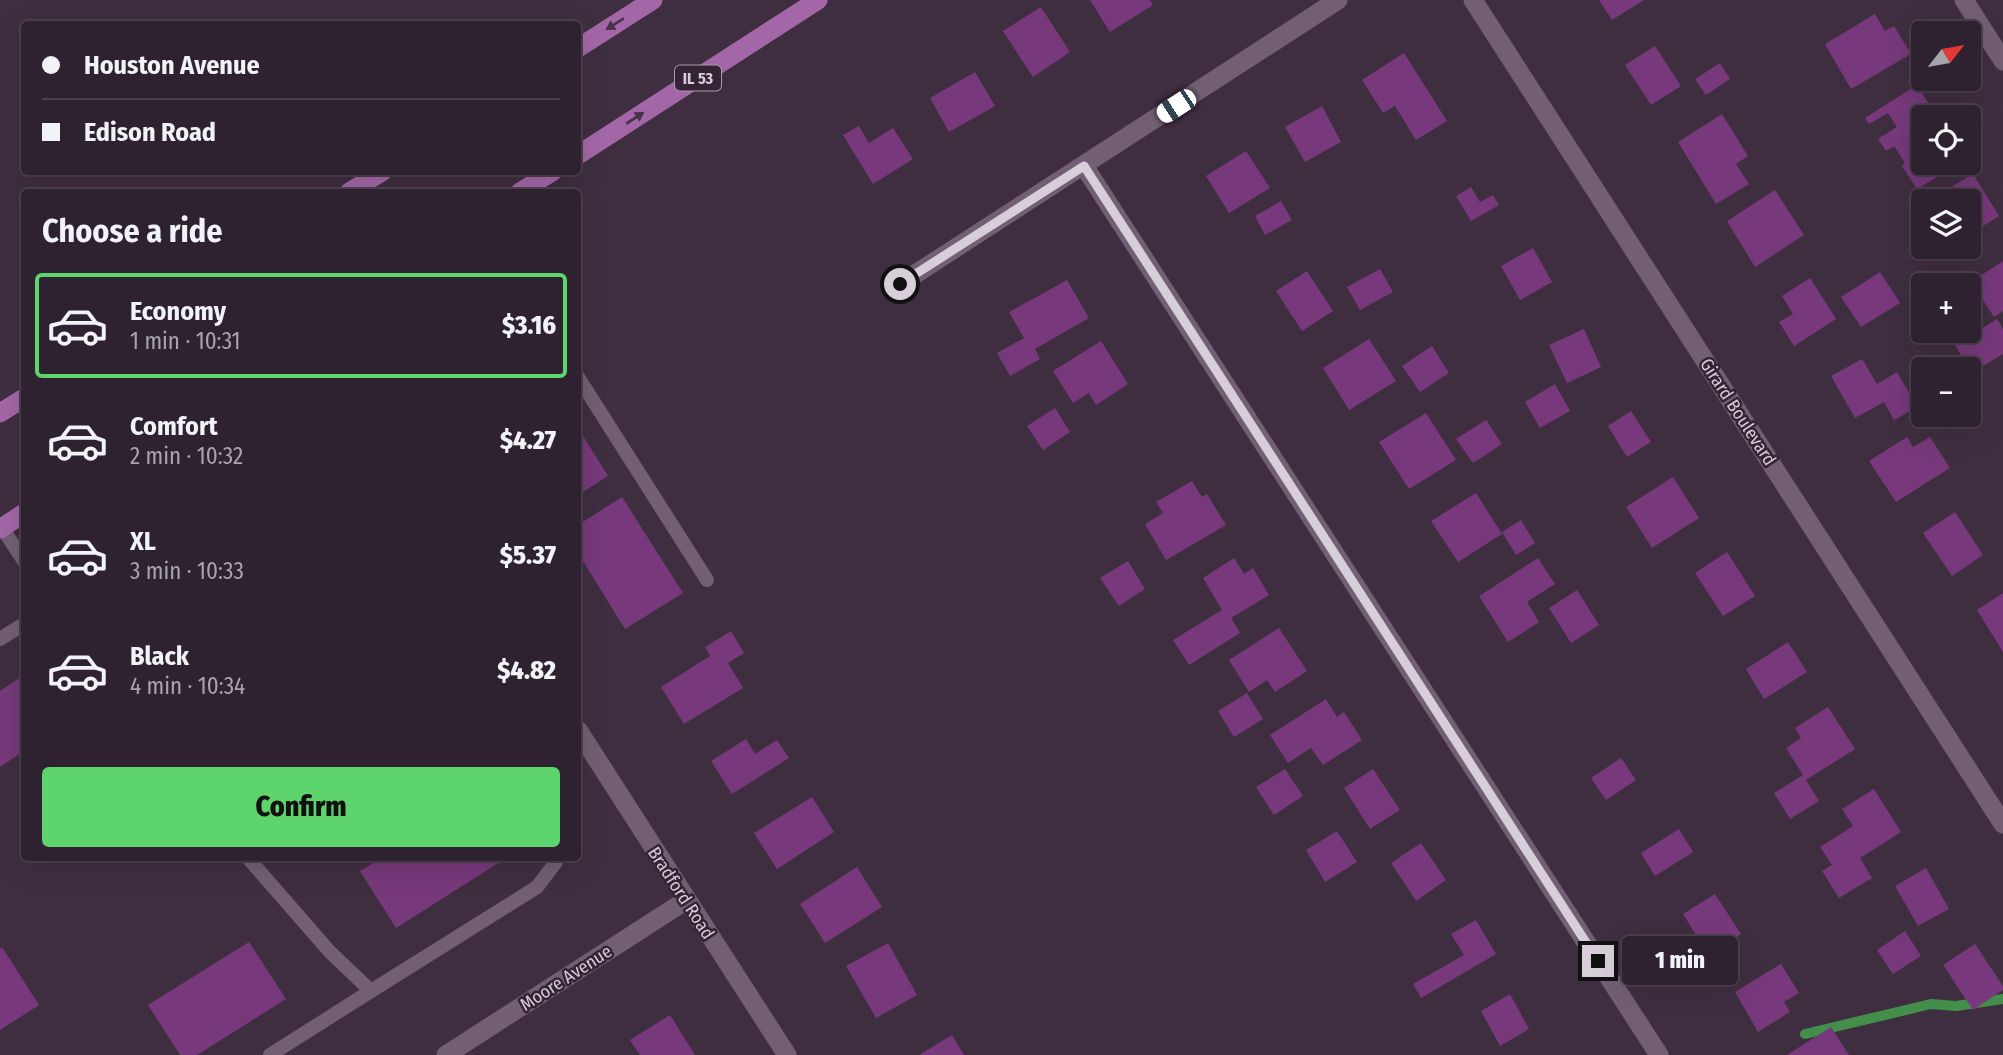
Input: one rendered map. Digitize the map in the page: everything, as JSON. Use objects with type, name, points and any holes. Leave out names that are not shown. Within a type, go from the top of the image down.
[{"type":"main road","points":[[581,46],[653,0]]},
{"type":"main road","name":"IL 53","points":[[581,153],[818,0]]},
{"type":"main road","points":[[354,189],[377,175]]},
{"type":"main road","points":[[525,189],[547,175]]},
{"type":"main road","points":[[0,413],[21,400]]},
{"type":"main road","points":[[1,527],[21,515]]},
{"type":"street","points":[[900,284],[1338,0]]},
{"type":"street","name":"Girard Boulevard","points":[[1473,0],[2003,824]]},
{"type":"street","points":[[1964,0],[2003,61]]},
{"type":"street","points":[[1084,166],[1659,1055]]},
{"type":"street","name":"Bradford Road","points":[[581,735],[786,1055]]},
{"type":"street","name":"Moore Avenue","points":[[446,1055],[685,901]]},
{"type":"lane","points":[[581,382],[707,580]]},
{"type":"lane","points":[[1,527],[21,557]]},
{"type":"lane","points":[[0,639],[21,626]]},
{"type":"lane","points":[[251,861],[330,952],[372,991]]},
{"type":"lane","points":[[270,1055],[537,887],[556,861]]},
{"type":"building","points":[[1090,0],[1150,0],[1153,5],[1110,32]]},
{"type":"building","points":[[1599,0],[1644,0],[1612,20]]},
{"type":"building","points":[[1041,7],[1070,52],[1033,77],[1003,31]]},
{"type":"building","points":[[1875,14],[1885,31],[1894,26],[1911,54],[1851,89],[1825,44]]},
{"type":"building","points":[[1655,46],[1681,86],[1651,105],[1625,65]]},
{"type":"building","points":[[1404,53],[1447,121],[1416,140],[1395,106],[1383,113],[1362,80]]},
{"type":"building","points":[[1720,63],[1730,79],[1706,95],[1695,79]]},
{"type":"building","points":[[975,72],[995,106],[949,132],[930,98]]},
{"type":"building","points":[[1911,89],[1911,91],[1921,91],[1930,105],[1911,105],[1911,175],[1940,175],[1917,189],[1902,166],[1905,163],[1894,146],[1886,151],[1878,139],[1897,127],[1888,113],[1869,124],[1865,118]]},
{"type":"building","points":[[1322,106],[1341,142],[1305,162],[1285,127]]},
{"type":"building","points":[[1722,114],[1748,156],[1736,164],[1749,184],[1716,204],[1678,142]]},
{"type":"building","points":[[859,126],[869,143],[893,128],[913,159],[873,184],[843,135]]},
{"type":"building","points":[[1246,151],[1270,188],[1229,213],[1206,176]]},
{"type":"building","points":[[1974,175],[1999,216],[1981,227],[1981,189],[1948,189]]},
{"type":"building","points":[[1471,187],[1480,202],[1493,195],[1499,205],[1471,221],[1456,196]]},
{"type":"building","points":[[1775,190],[1804,235],[1755,267],[1727,221]]},
{"type":"building","points":[[1281,201],[1292,220],[1265,235],[1255,216]]},
{"type":"building","points":[[1533,248],[1552,282],[1520,300],[1501,266]]},
{"type":"building","points":[[2003,261],[2003,311],[1994,317],[1981,297],[1981,275]]},
{"type":"building","points":[[1380,269],[1393,292],[1360,310],[1347,287]]},
{"type":"building","points":[[1307,271],[1333,311],[1302,331],[1276,291]]},
{"type":"building","points":[[1880,272],[1900,303],[1861,327],[1841,297]]},
{"type":"building","points":[[1810,278],[1836,319],[1794,346],[1779,322],[1793,314],[1782,296]]},
{"type":"building","points":[[1067,280],[1089,318],[1035,349],[1040,359],[1010,376],[997,353],[1024,338],[1009,312]]},
{"type":"building","points":[[1997,319],[2003,329],[2003,354],[1981,367],[1981,357],[1962,357],[1955,345],[1981,343],[1981,329]]},
{"type":"building","points":[[1584,329],[1601,367],[1567,383],[1549,345]]},
{"type":"building","points":[[1369,339],[1396,381],[1349,410],[1323,368]]},
{"type":"building","points":[[1101,341],[1128,384],[1096,405],[1089,393],[1073,403],[1053,371]]},
{"type":"building","points":[[1432,346],[1449,373],[1420,392],[1402,366]]},
{"type":"building","points":[[1862,359],[1877,384],[1897,372],[1911,396],[1911,410],[1894,420],[1884,402],[1855,418],[1831,376]]},
{"type":"building","points":[[1555,384],[1570,411],[1540,428],[1525,402]]},
{"type":"building","points":[[1055,408],[1070,432],[1043,450],[1027,426]]},
{"type":"building","points":[[1631,411],[1651,442],[1627,457],[1608,426]]},
{"type":"building","points":[[1426,413],[1456,460],[1409,489],[1379,442]]},
{"type":"building","points":[[1486,420],[1502,444],[1473,463],[1456,439]]},
{"type":"building","points":[[581,433],[608,476],[581,493]]},
{"type":"building","points":[[1907,437],[1913,447],[1930,437],[1950,468],[1896,502],[1869,461]]},
{"type":"building","points":[[1673,477],[1699,518],[1652,548],[1626,507]]},
{"type":"building","points":[[1192,481],[1202,497],[1207,494],[1226,525],[1166,560],[1145,524],[1163,513],[1156,502]]},
{"type":"building","points":[[1476,493],[1502,534],[1458,562],[1431,521]]},
{"type":"building","points":[[622,497],[683,593],[625,629],[581,558],[581,523]]},
{"type":"building","points":[[1955,512],[1983,555],[1952,576],[1923,533]]},
{"type":"building","points":[[1521,520],[1535,543],[1516,555],[1502,532]]},
{"type":"building","points":[[1727,552],[1755,596],[1723,616],[1695,573]]},
{"type":"building","points":[[1234,558],[1244,574],[1253,568],[1269,595],[1231,618],[1240,633],[1189,665],[1173,640],[1222,610],[1203,578]]},
{"type":"building","points":[[1538,558],[1555,584],[1527,602],[1539,622],[1508,642],[1479,596]]},
{"type":"building","points":[[1128,561],[1145,589],[1119,606],[1100,578]]},
{"type":"building","points":[[1577,590],[1599,625],[1571,643],[1549,608]]},
{"type":"building","points":[[2003,593],[2003,652],[1977,610]]},
{"type":"building","points":[[1279,628],[1307,671],[1275,692],[1267,680],[1249,692],[1229,660]]},
{"type":"building","points":[[731,631],[744,653],[728,663],[743,688],[684,724],[661,687],[710,656],[705,647]]},
{"type":"building","points":[[1788,642],[1807,672],[1764,699],[1746,669]]},
{"type":"building","points":[[21,677],[21,753],[0,767],[0,691]]},
{"type":"building","points":[[1247,693],[1263,719],[1234,737],[1218,711]]},
{"type":"building","points":[[1326,699],[1337,717],[1344,712],[1362,740],[1323,765],[1311,748],[1288,763],[1270,735]]},
{"type":"building","points":[[1828,707],[1855,749],[1806,780],[1819,801],[1790,819],[1774,793],[1803,775],[1786,748],[1801,738],[1795,728]]},
{"type":"building","points":[[746,739],[755,754],[777,740],[789,758],[732,794],[711,761]]},
{"type":"building","points":[[1621,758],[1636,780],[1606,800],[1591,778]]},
{"type":"building","points":[[1285,769],[1303,796],[1274,815],[1256,787]]},
{"type":"building","points":[[1373,769],[1400,810],[1370,829],[1344,788]]},
{"type":"building","points":[[1874,789],[1901,832],[1860,858],[1872,878],[1839,898],[1822,871],[1832,865],[1820,847],[1853,826],[1842,809]]},
{"type":"building","points":[[812,797],[834,832],[777,869],[754,833]]},
{"type":"building","points":[[1679,829],[1693,852],[1655,876],[1641,853]]},
{"type":"building","points":[[1337,831],[1357,862],[1325,882],[1306,850]]},
{"type":"building","points":[[1421,843],[1446,880],[1416,901],[1391,863]]},
{"type":"building","points":[[377,861],[500,862],[396,928],[360,871]]},
{"type":"building","points":[[857,867],[882,907],[825,943],[800,904]]},
{"type":"building","points":[[1926,868],[1949,909],[1918,926],[1895,886]]},
{"type":"building","points":[[1715,894],[1741,934],[1708,954],[1683,914]]},
{"type":"building","points":[[1476,920],[1496,954],[1421,998],[1413,984],[1464,955],[1451,934]]},
{"type":"building","points":[[1905,931],[1921,956],[1893,974],[1877,950]]},
{"type":"building","points":[[249,942],[286,999],[197,1055],[180,1055],[148,1005]]},
{"type":"building","points":[[888,943],[917,995],[876,1018],[846,966]]},
{"type":"building","points":[[1975,944],[2003,990],[1973,1010],[1943,965]]},
{"type":"building","points":[[2,947],[39,1005],[0,1030],[0,949]]},
{"type":"building","points":[[1781,964],[1799,993],[1784,1002],[1790,1012],[1758,1032],[1735,992]]},
{"type":"building","points":[[1510,994],[1529,1029],[1500,1046],[1481,1011]]},
{"type":"building","points":[[670,1015],[695,1055],[640,1055],[630,1040]]},
{"type":"building","points":[[1831,1027],[1849,1055],[1787,1055]]},
{"type":"building","points":[[952,1035],[964,1055],[919,1055]]},
{"type":"waterway","points":[[1805,1034],[1931,1004],[1956,1006],[2003,999]]},
{"type":"route","points":[[900,284],[1084,166],[1598,961]]}]
